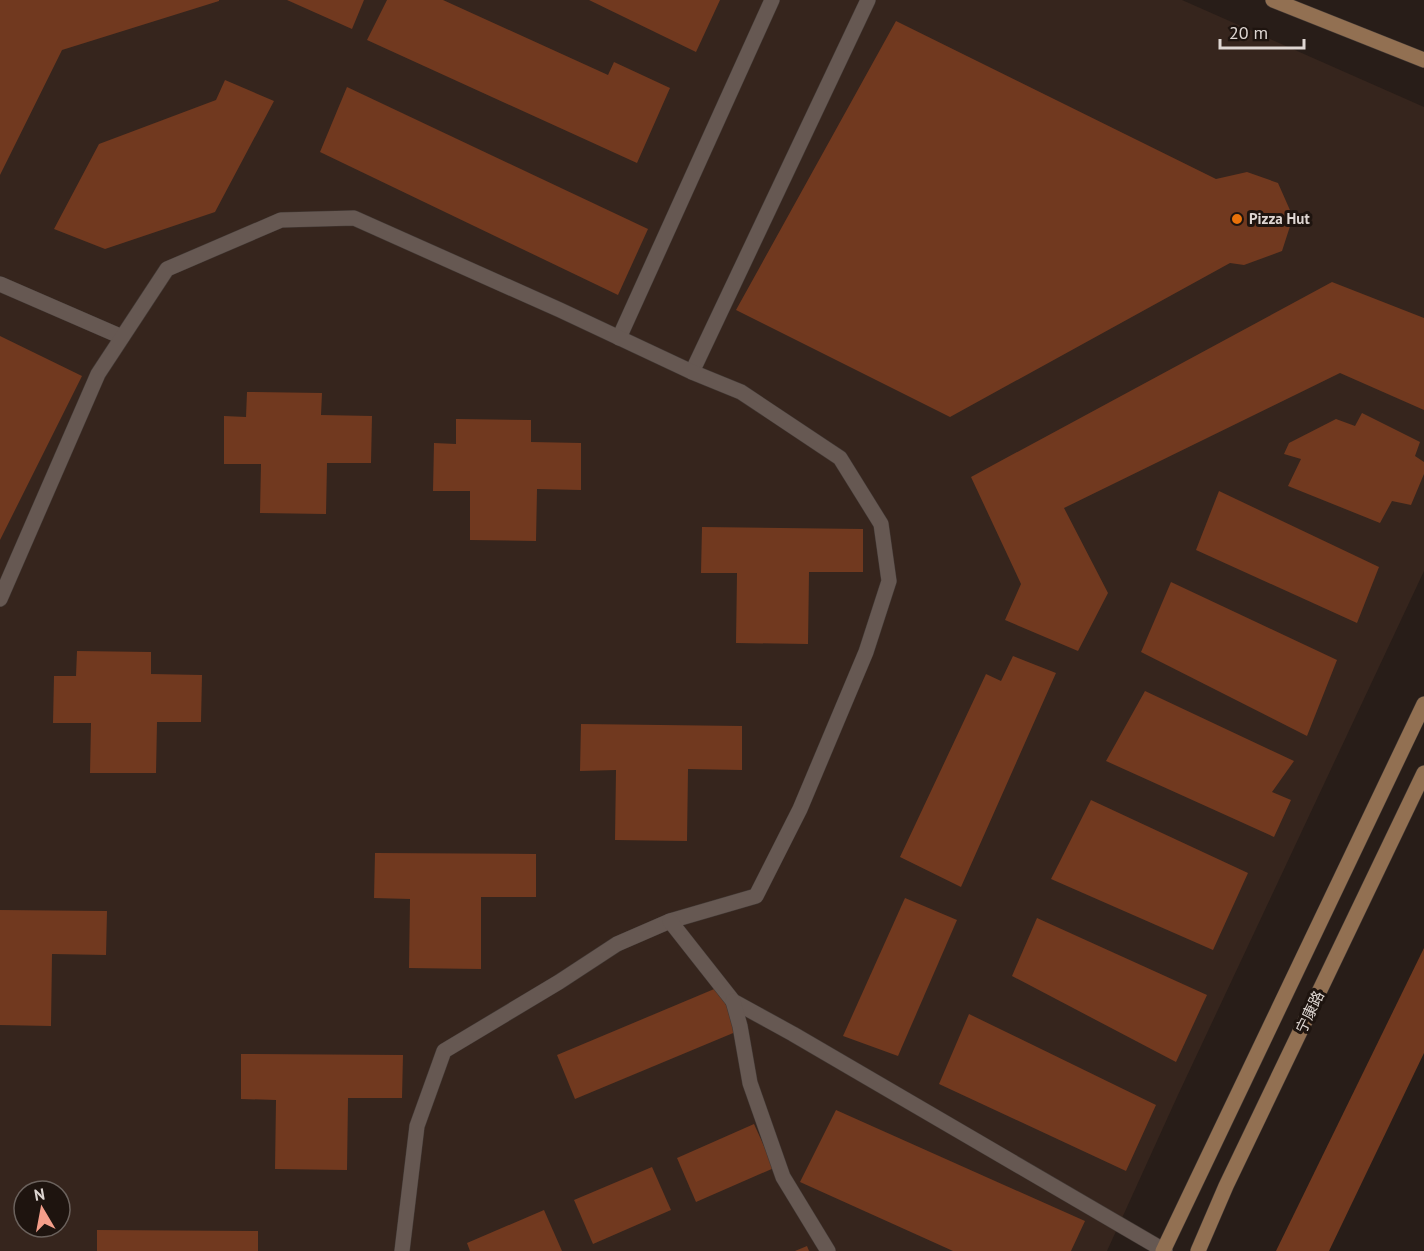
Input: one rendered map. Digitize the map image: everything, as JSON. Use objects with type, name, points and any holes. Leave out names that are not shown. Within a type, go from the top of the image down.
[{"type":"main road","points":[[1273,0],[1424,60]]},
{"type":"main road","points":[[1164,1251],[1424,704]]},
{"type":"main road","name":"宁康路","points":[[1198,1251],[1226,1186],[1424,773]]},
{"type":"street","points":[[619,338],[772,0]]},
{"type":"street","points":[[692,372],[868,0]]},
{"type":"street","points":[[0,599],[98,374],[167,269],[281,220],[354,218],[692,372],[741,392],[840,458],[882,524],[889,581],[866,652],[809,788],[756,896],[670,921],[617,945],[444,1051],[417,1126],[402,1251]]},
{"type":"street","points":[[0,284],[122,337]]},
{"type":"street","points":[[670,921],[733,1001],[750,1083],[783,1177],[828,1251]]},
{"type":"street","points":[[733,1001],[1164,1251]]},
{"type":"shaded area","points":[[0,0],[1182,0],[1424,107],[1424,571],[1107,1251],[0,1251]]},
{"type":"building","points":[[0,0],[219,1],[62,50],[0,175]]},
{"type":"building","points":[[287,0],[364,0],[352,29]]},
{"type":"building","points":[[387,0],[443,0],[608,75],[614,62],[670,88],[637,163],[367,40]]},
{"type":"building","points":[[589,0],[720,0],[696,52]]},
{"type":"building","points":[[896,21],[1216,179],[1247,172],[1278,183],[1293,217],[1282,251],[1244,265],[1230,263],[950,417],[736,310]]},
{"type":"building","points":[[225,80],[274,101],[215,212],[105,249],[54,229],[99,144],[216,100]]},
{"type":"building","points":[[347,87],[648,229],[618,295],[320,152]]},
{"type":"building","points":[[1332,282],[1424,318],[1424,410],[1340,373],[1064,508],[1108,593],[1078,651],[1005,620],[1021,584],[971,477]]},
{"type":"building","points":[[0,336],[82,376],[0,540]]},
{"type":"building","points":[[247,392],[322,393],[321,415],[372,416],[371,463],[327,463],[326,514],[260,513],[261,464],[224,464],[224,416],[246,417]]},
{"type":"building","points":[[1362,413],[1420,442],[1415,456],[1424,462],[1424,474],[1411,505],[1392,501],[1380,523],[1288,486],[1301,459],[1284,454],[1289,443],[1336,419],[1355,426]]},
{"type":"building","points":[[456,419],[531,420],[531,442],[581,443],[581,490],[537,489],[536,541],[470,540],[470,491],[433,491],[434,443],[456,444]]},
{"type":"building","points":[[1219,491],[1379,567],[1357,623],[1196,550]]},
{"type":"building","points":[[702,527],[863,529],[863,572],[809,572],[808,644],[736,643],[737,573],[701,573]]},
{"type":"building","points":[[1171,582],[1337,660],[1307,736],[1141,652]]},
{"type":"building","points":[[77,651],[151,652],[151,674],[202,675],[201,722],[157,722],[156,773],[90,773],[91,723],[53,723],[54,676],[76,676]]},
{"type":"building","points":[[1013,656],[1056,673],[961,887],[900,857],[986,674],[1001,681]]},
{"type":"building","points":[[1145,691],[1294,761],[1272,792],[1291,800],[1274,837],[1106,761]]},
{"type":"building","points":[[581,724],[742,726],[742,770],[688,769],[687,841],[615,840],[616,770],[580,771]]},
{"type":"building","points":[[1091,800],[1248,873],[1213,950],[1051,879]]},
{"type":"building","points":[[375,853],[536,854],[536,897],[481,897],[481,969],[409,968],[410,899],[374,898]]},
{"type":"building","points":[[905,898],[957,920],[898,1056],[843,1036]]},
{"type":"building","points":[[0,910],[107,911],[106,955],[52,954],[51,1026],[0,1025]]},
{"type":"building","points":[[1037,918],[1207,995],[1176,1062],[1012,976]]},
{"type":"building","points":[[1424,948],[1424,1053],[1329,1251],[1276,1251]]},
{"type":"building","points":[[719,987],[738,1031],[575,1099],[557,1055]]},
{"type":"building","points":[[969,1014],[1156,1105],[1126,1171],[939,1084]]},
{"type":"building","points":[[241,1054],[403,1055],[402,1098],[348,1098],[347,1170],[275,1169],[276,1100],[241,1099]]},
{"type":"building","points":[[836,1110],[1085,1221],[1071,1251],[953,1251],[800,1182]]},
{"type":"building","points":[[754,1124],[774,1168],[696,1202],[677,1158]]},
{"type":"building","points":[[652,1167],[671,1210],[593,1244],[574,1200]]},
{"type":"building","points":[[544,1210],[562,1251],[470,1251],[467,1243]]},
{"type":"building","points":[[97,1230],[258,1231],[258,1251],[97,1251]]},
{"type":"building","points":[[807,1246],[809,1251],[795,1251]]},
{"type":"place","name":"Pizza Hut","points":[[1237,219]]}]
